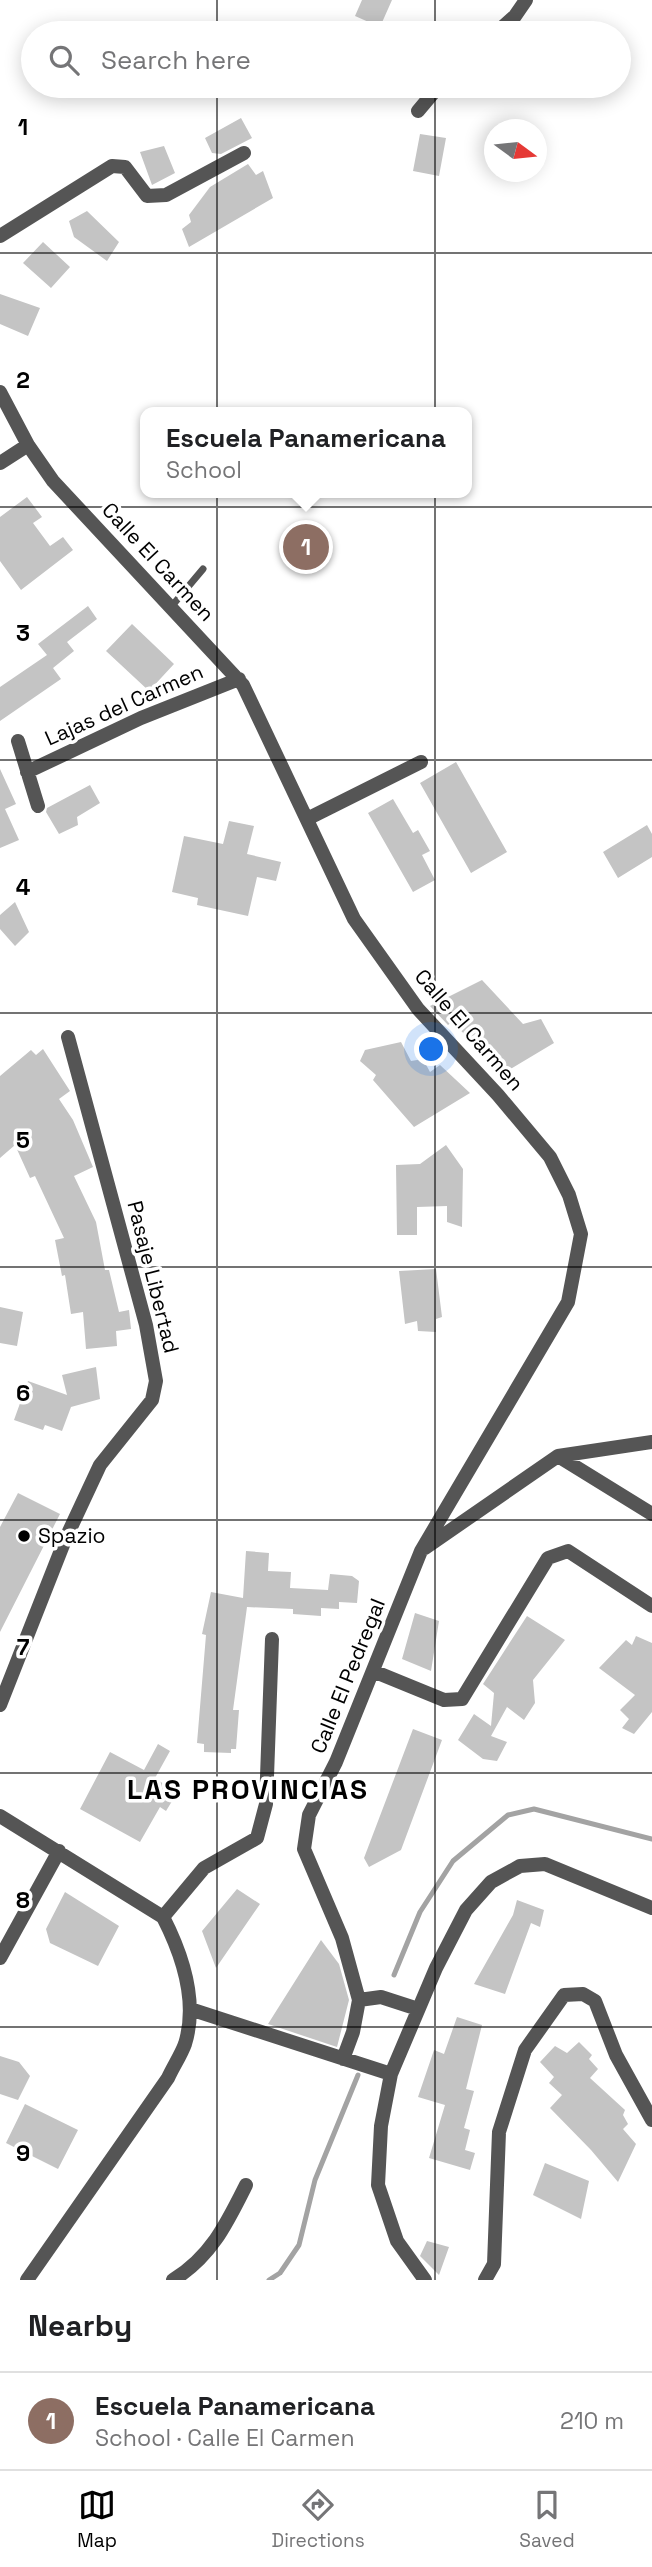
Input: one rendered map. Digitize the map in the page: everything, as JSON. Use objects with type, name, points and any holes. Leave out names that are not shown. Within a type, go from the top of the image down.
[{"type":"street","points":[[509,21],[526,0]]},
{"type":"street","points":[[418,111],[429,98]]},
{"type":"street","points":[[0,236],[112,166],[125,167],[147,196],[166,195],[244,153]]},
{"type":"street","name":"Calle El Carmen","points":[[0,392],[28,446],[53,481],[239,679],[354,919],[418,1009],[498,1095],[550,1157],[569,1195],[581,1234],[568,1302],[421,1551]]},
{"type":"street","points":[[0,463],[28,446]]},
{"type":"street","name":"Lajas del Carmen","points":[[27,772],[141,718],[239,679]]},
{"type":"street","points":[[18,741],[38,806]]},
{"type":"street","points":[[307,819],[421,762]]},
{"type":"street","name":"Pasaje Libertad","points":[[0,1705],[65,1540],[100,1465],[152,1400],[156,1381],[146,1325],[68,1037]]},
{"type":"street","points":[[421,1551],[558,1456],[652,1442]]},
{"type":"street","points":[[558,1456],[652,1514]]},
{"type":"street","name":"Calle El Pedregal","points":[[359,2000],[342,1938],[304,1849],[309,1815],[336,1762],[421,1551]]},
{"type":"street","points":[[373,1671],[444,1700],[462,1699],[548,1558],[558,1552],[568,1551],[652,1606]]},
{"type":"street","points":[[163,1917],[204,1868],[257,1838],[266,1804],[272,1639]]},
{"type":"street","points":[[0,1816],[163,1917],[174,1938],[188,1988],[190,2009],[185,2044],[168,2078],[27,2280]]},
{"type":"street","points":[[0,1958],[59,1851]]},
{"type":"street","points":[[425,2280],[397,2241],[378,2185],[381,2126],[391,2074],[418,2009],[466,1910],[491,1882],[520,1866],[545,1864],[652,1908]]},
{"type":"street","points":[[485,2280],[494,2264],[499,2132],[525,2050],[565,1995],[583,1994],[595,2001],[616,2055],[652,2120]]},
{"type":"street","points":[[343,2059],[353,2032],[359,2000],[381,1997],[418,2009]]},
{"type":"street","points":[[190,2009],[391,2074]]},
{"type":"street","points":[[173,2280],[195,2267],[222,2234],[246,2185]]},
{"type":"lane","points":[[171,607],[203,569]]},
{"type":"building","points":[[362,0],[392,0],[383,21],[366,21],[355,16]]},
{"type":"building","points":[[241,118],[252,138],[221,154],[212,153],[205,138]]},
{"type":"building","points":[[420,134],[446,138],[439,176],[413,171]]},
{"type":"building","points":[[164,146],[175,173],[152,185],[140,152]]},
{"type":"building","points":[[248,164],[256,175],[263,171],[273,198],[189,247],[182,229],[191,222],[189,215],[210,187]]},
{"type":"building","points":[[87,211],[119,242],[107,261],[74,237],[69,221]]},
{"type":"building","points":[[43,242],[70,267],[51,288],[23,263]]},
{"type":"building","points":[[0,294],[40,308],[28,336],[0,324]]},
{"type":"building","points":[[27,497],[42,517],[33,523],[50,546],[63,537],[73,550],[21,590],[0,561],[0,517]]},
{"type":"building","points":[[88,606],[97,619],[67,642],[74,651],[53,668],[61,679],[0,721],[0,687],[47,655],[38,644]]},
{"type":"building","points":[[132,624],[174,664],[149,691],[106,651]]},
{"type":"building","points":[[456,762],[507,852],[471,873],[420,783]]},
{"type":"building","points":[[0,769],[16,804],[5,809],[19,840],[0,848]]},
{"type":"building","points":[[90,785],[100,803],[77,817],[78,825],[59,834],[46,812],[47,808]]},
{"type":"building","points":[[393,799],[413,833],[418,830],[430,851],[422,855],[435,880],[413,892],[368,813]]},
{"type":"building","points":[[229,821],[254,826],[247,854],[281,862],[276,881],[257,877],[248,916],[197,905],[198,898],[172,892],[184,836],[223,844]]},
{"type":"building","points":[[647,825],[652,834],[652,857],[618,878],[603,852]]},
{"type":"building","points":[[15,902],[29,932],[15,946],[0,929],[0,915]]},
{"type":"building","points":[[482,980],[523,1024],[541,1019],[554,1043],[504,1073],[452,1022],[448,1025],[430,1006]]},
{"type":"building","points":[[401,1042],[411,1061],[423,1059],[430,1072],[440,1065],[470,1093],[414,1127],[373,1080],[376,1075],[360,1061],[365,1050]]},
{"type":"building","points":[[43,1049],[70,1091],[59,1099],[73,1120],[93,1167],[74,1176],[96,1222],[105,1270],[109,1270],[119,1312],[129,1310],[131,1329],[116,1331],[117,1346],[86,1349],[83,1312],[71,1314],[65,1275],[62,1276],[55,1240],[64,1238],[35,1176],[30,1178],[15,1145],[0,1158],[0,1076],[31,1050],[36,1055]]},
{"type":"building","points":[[446,1145],[463,1169],[462,1227],[447,1222],[447,1206],[417,1207],[417,1235],[397,1235],[396,1165],[420,1164]]},
{"type":"building","points":[[436,1269],[442,1317],[436,1319],[436,1332],[418,1331],[417,1321],[405,1324],[399,1271]]},
{"type":"building","points":[[0,1307],[23,1312],[17,1346],[0,1343]]},
{"type":"building","points":[[96,1367],[100,1399],[71,1407],[62,1431],[45,1425],[43,1430],[14,1420],[28,1381],[67,1395],[62,1375]]},
{"type":"building","name":"Spazio","points":[[18,1493],[60,1514],[0,1632],[0,1527]]},
{"type":"building","points":[[246,1551],[269,1553],[268,1571],[291,1572],[290,1588],[328,1590],[330,1574],[352,1576],[359,1581],[357,1603],[339,1602],[339,1609],[321,1608],[321,1616],[293,1614],[293,1609],[247,1607],[233,1710],[239,1710],[236,1749],[231,1749],[231,1753],[204,1752],[204,1744],[197,1743],[206,1635],[202,1634],[211,1592],[243,1598]]},
{"type":"building","points":[[415,1613],[439,1621],[431,1671],[402,1659]]},
{"type":"building","points":[[527,1616],[565,1640],[533,1680],[535,1703],[524,1720],[507,1707],[491,1736],[507,1742],[497,1761],[483,1759],[458,1740],[474,1714],[491,1726],[494,1693],[483,1684]]},
{"type":"building","points":[[636,1636],[652,1643],[652,1712],[634,1734],[622,1728],[629,1719],[620,1710],[635,1695],[599,1668],[626,1640],[632,1645]]},
{"type":"building","points":[[413,1729],[442,1740],[401,1850],[369,1867],[364,1858]]},
{"type":"building","points":[[158,1744],[170,1751],[155,1778],[177,1793],[166,1811],[160,1807],[140,1842],[80,1809],[110,1752],[144,1770]]},
{"type":"building","points":[[237,1889],[260,1904],[216,1968],[202,1931]]},
{"type":"building","points":[[65,1892],[119,1926],[98,1966],[50,1943],[46,1929]]},
{"type":"building","points":[[517,1900],[544,1910],[540,1927],[531,1923],[505,1994],[474,1984],[513,1915]]},
{"type":"building","points":[[321,1940],[339,1964],[349,2000],[337,2047],[268,2024]]},
{"type":"building","points":[[457,2017],[482,2025],[466,2089],[474,2091],[464,2128],[470,2130],[465,2150],[475,2153],[470,2170],[429,2158],[445,2105],[418,2097],[434,2050],[444,2054]]},
{"type":"building","points":[[579,2042],[592,2055],[589,2059],[598,2069],[590,2078],[625,2110],[623,2115],[628,2124],[623,2129],[636,2144],[618,2182],[550,2108],[562,2095],[549,2083],[554,2077],[540,2062],[555,2046],[567,2053]]},
{"type":"building","points":[[0,2056],[19,2062],[30,2076],[18,2100],[0,2094]]},
{"type":"building","points":[[25,2104],[78,2130],[58,2169],[6,2143]]},
{"type":"building","points":[[545,2163],[589,2181],[581,2219],[533,2195]]},
{"type":"building","points":[[427,2241],[449,2247],[439,2275],[420,2256]]},
{"type":"waterway","points":[[394,1975],[420,1912],[453,1861],[508,1815],[534,1809],[652,1839]]},
{"type":"waterway","points":[[269,2280],[280,2273],[299,2245],[315,2180],[358,2075]]},
{"type":"place","name":"Escuela Panamericana","points":[[306,547]]},
{"type":"place","name":"Spazio","points":[[24,1536]]},
{"type":"district","name":"LAS PROVINCIAS","points":[[248,1789]]}]
